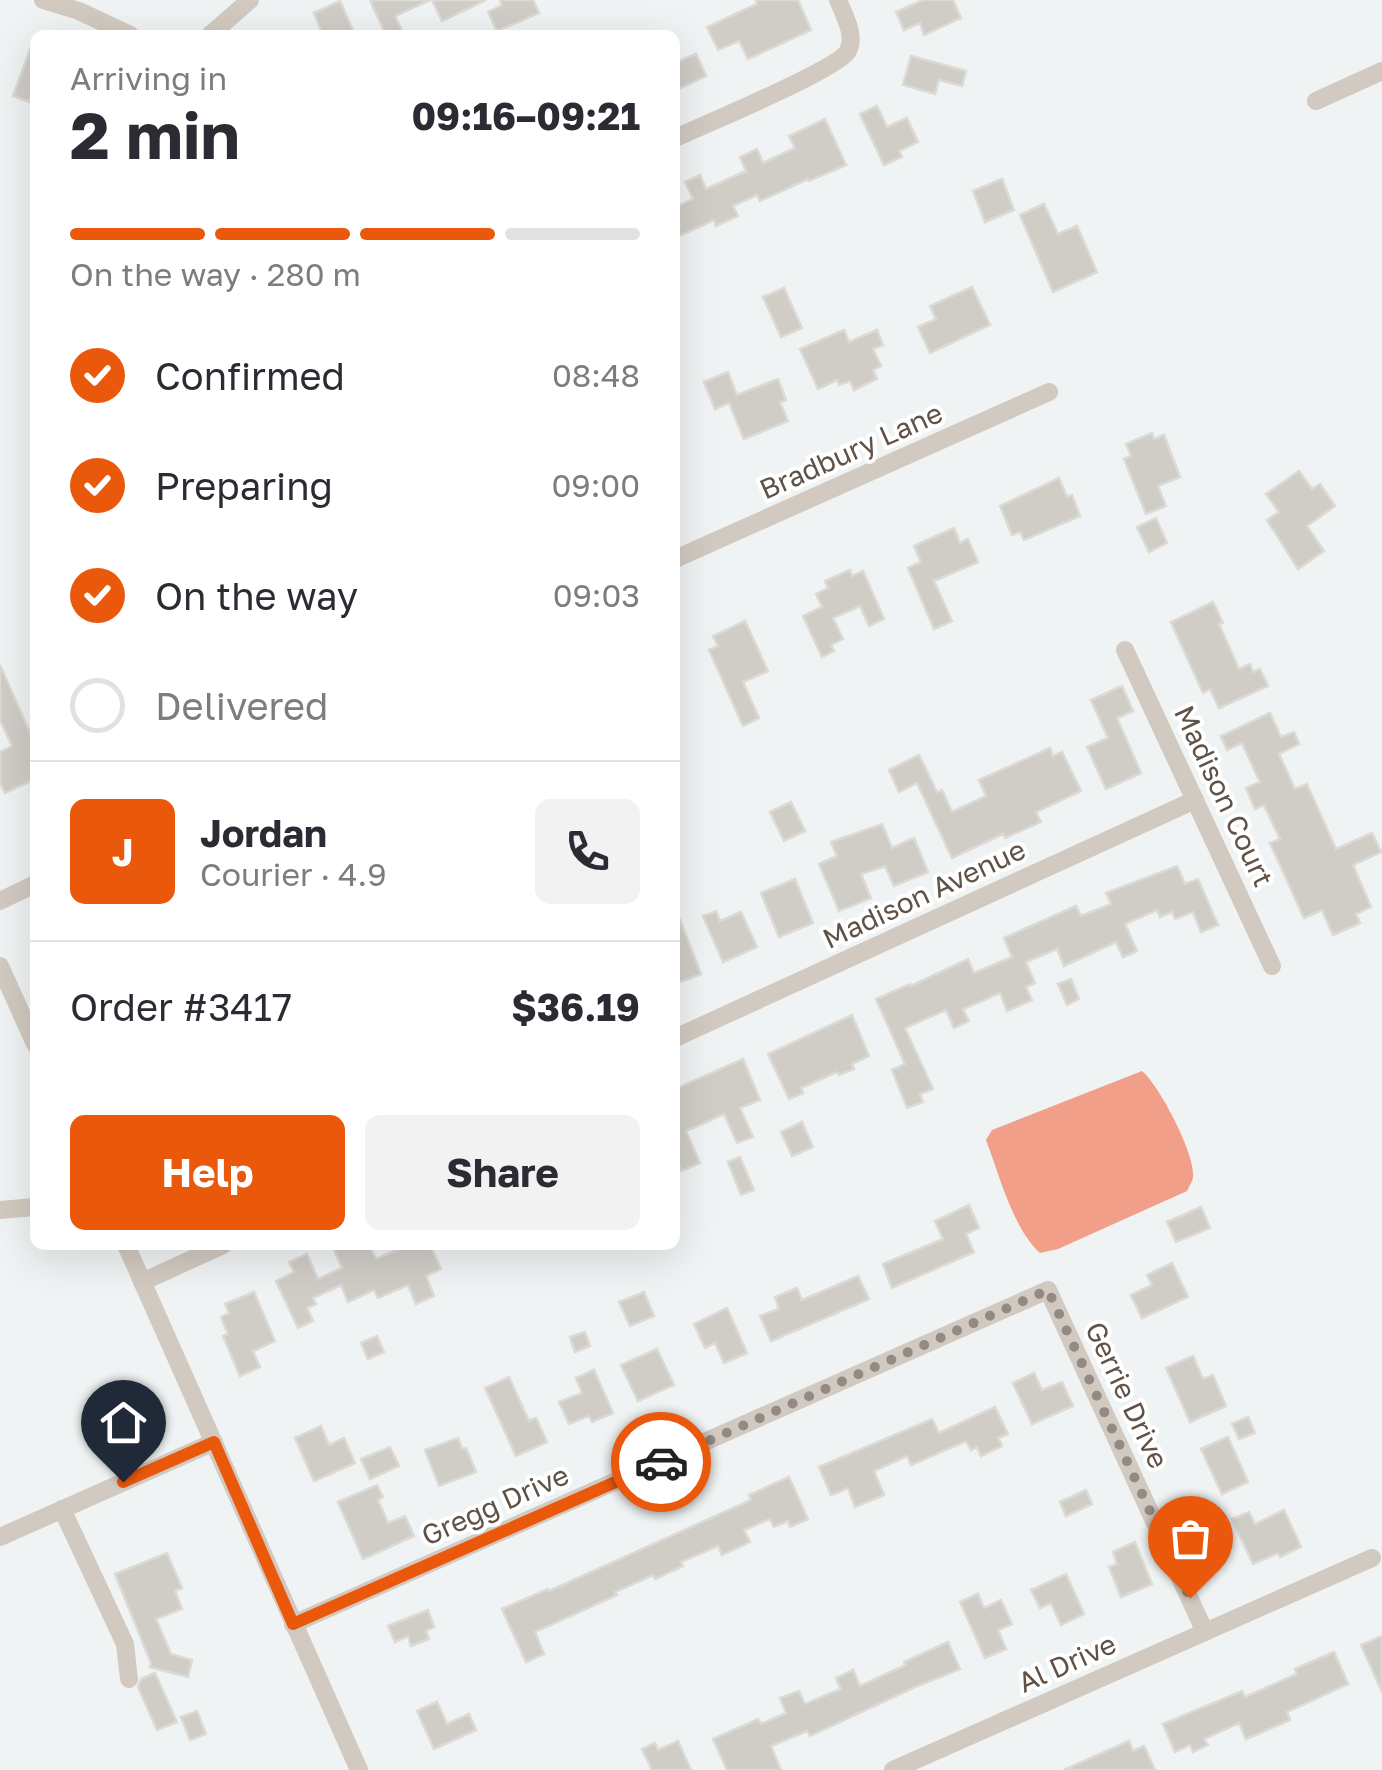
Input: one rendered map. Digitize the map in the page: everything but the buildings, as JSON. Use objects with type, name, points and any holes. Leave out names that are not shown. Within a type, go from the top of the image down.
[{"type":"street","points":[[43,0],[80,11],[120,30]]},
{"type":"street","points":[[215,30],[250,0]]},
{"type":"street","points":[[680,136],[827,68],[846,54],[850,36],[838,0]]},
{"type":"street","points":[[1316,101],[1382,71]]},
{"type":"street","name":"Bradbury Lane","points":[[680,557],[1049,392]]},
{"type":"street","name":"Madison Court","points":[[1125,650],[1272,966]]},
{"type":"street","name":"Madison Avenue","points":[[680,1036],[1195,800]]},
{"type":"street","points":[[0,900],[30,886]]},
{"type":"street","points":[[0,966],[30,1033]]},
{"type":"street","points":[[0,1210],[30,1207]]},
{"type":"street","points":[[128,1250],[358,1770]]},
{"type":"street","points":[[142,1282],[212,1250]]},
{"type":"street","name":"Gregg Drive","points":[[293,1624],[1048,1290]]},
{"type":"street","name":"Gerrie Drive","points":[[1048,1290],[1206,1632]]},
{"type":"street","points":[[0,1537],[214,1442]]},
{"type":"street","points":[[62,1509],[125,1644],[129,1679]]},
{"type":"street","name":"Al Drive","points":[[893,1770],[1372,1558]]},
{"type":"shaded area","points":[[1142,1071],[1166,1105],[1189,1153],[1193,1177],[1187,1191],[1058,1249],[1040,1253],[1014,1216],[986,1140],[992,1130]]},
{"type":"way so far","points":[[661,1462],[1048,1290],[1190,1598]]},
{"type":"route","points":[[123,1482],[214,1442],[293,1624],[661,1462]]}]
